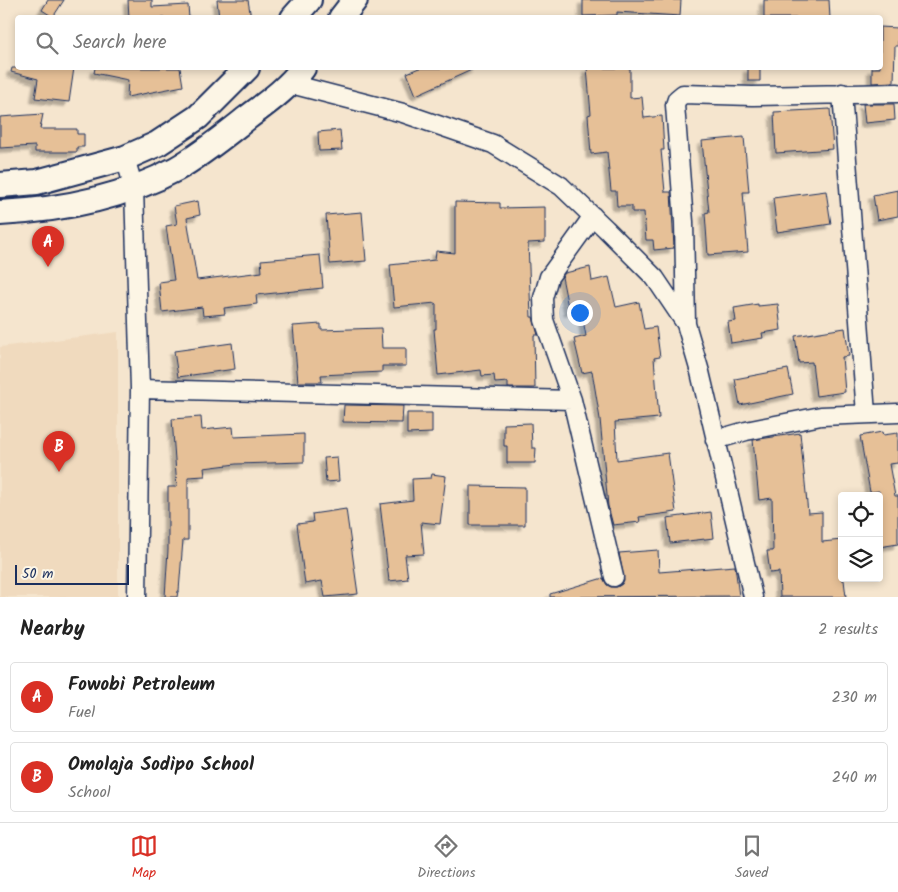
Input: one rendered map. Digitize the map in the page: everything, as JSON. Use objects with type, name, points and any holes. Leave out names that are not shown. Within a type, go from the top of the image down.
[{"type":"main road","points":[[296,15],[309,0]]},
{"type":"main road","points":[[343,15],[355,0]]},
{"type":"main road","points":[[0,185],[37,182],[125,158],[157,144],[198,117],[245,70]]},
{"type":"main road","points":[[0,213],[36,211],[104,198],[134,188],[176,169],[218,142],[297,76]]},
{"type":"street","points":[[297,76],[493,144],[561,186],[655,278],[686,324]]},
{"type":"street","points":[[842,93],[866,414]]},
{"type":"street","points":[[753,597],[700,372],[686,324],[684,222],[675,105],[677,99],[683,94],[752,96],[842,93],[898,94]]},
{"type":"street","points":[[125,158],[134,188],[140,390],[137,597]]},
{"type":"street","points":[[593,216],[550,277],[543,298],[544,320],[572,400],[614,578]]},
{"type":"street","points":[[140,390],[572,400]]},
{"type":"street","points":[[715,440],[746,431],[821,416],[898,413]]},
{"type":"shaded area","points":[[118,332],[118,597],[0,597],[0,347]]},
{"type":"building","points":[[48,0],[64,0],[54,15],[50,15],[42,10]]},
{"type":"building","points":[[128,0],[152,0],[152,7],[188,5],[189,15],[129,15]]},
{"type":"building","points":[[217,0],[248,0],[250,15],[219,15]]},
{"type":"building","points":[[583,0],[681,0],[680,15],[617,12],[617,15],[583,15]]},
{"type":"building","points":[[764,0],[829,0],[830,15],[764,15]]},
{"type":"building","points":[[883,27],[898,28],[898,46],[895,46],[894,82],[872,83],[872,70],[883,70]]},
{"type":"building","points":[[12,68],[15,68],[15,70],[74,70],[69,102],[35,98],[38,79],[11,72]]},
{"type":"building","points":[[95,70],[180,70],[183,86],[127,97],[128,80],[94,73]]},
{"type":"building","points":[[414,70],[472,70],[416,95],[407,73]]},
{"type":"building","points":[[587,70],[630,70],[630,98],[642,97],[644,118],[662,116],[664,150],[661,150],[665,192],[671,192],[674,248],[654,250],[653,240],[646,240],[644,212],[632,212],[632,206],[617,206],[616,191],[611,191],[607,152],[591,154],[588,115],[591,114]]},
{"type":"building","points":[[748,70],[760,70],[760,81],[748,81]]},
{"type":"building","points":[[863,104],[894,104],[895,120],[865,123]]},
{"type":"building","points":[[830,109],[833,149],[776,153],[774,112]]},
{"type":"building","points":[[43,114],[40,129],[77,129],[77,134],[84,134],[84,147],[77,147],[77,152],[35,152],[35,146],[0,148],[0,117]]},
{"type":"building","points":[[340,130],[342,150],[319,151],[318,132]]},
{"type":"building","points":[[744,137],[749,192],[743,192],[748,252],[708,255],[705,213],[709,212],[702,141]]},
{"type":"building","points":[[898,190],[898,216],[877,220],[873,195]]},
{"type":"building","points":[[826,191],[831,224],[777,232],[773,198]]},
{"type":"building","points":[[198,201],[200,215],[187,218],[197,280],[262,272],[261,260],[320,255],[323,288],[256,295],[257,304],[224,308],[225,314],[203,316],[202,307],[162,312],[159,282],[174,280],[166,226],[177,224],[174,206]]},
{"type":"building","points":[[455,202],[500,203],[500,208],[545,207],[545,242],[528,243],[531,317],[533,317],[538,335],[534,335],[535,388],[508,388],[508,382],[495,383],[494,375],[482,376],[481,370],[438,375],[434,329],[436,329],[436,303],[394,307],[390,265],[435,260],[436,251],[455,253]]},
{"type":"building","points":[[362,212],[366,261],[330,264],[326,215]]},
{"type":"building","points":[[590,267],[592,281],[609,277],[616,307],[639,302],[644,329],[656,327],[660,357],[654,358],[659,418],[615,422],[617,460],[668,453],[676,512],[639,517],[640,522],[613,525],[608,506],[600,419],[592,371],[582,373],[574,339],[586,336],[581,309],[569,312],[562,277],[565,273]]},
{"type":"building","points":[[758,304],[758,306],[778,304],[781,330],[762,333],[763,338],[731,343],[728,322],[736,321],[734,308]]},
{"type":"building","points":[[321,324],[321,330],[381,328],[382,348],[406,348],[406,366],[382,366],[382,372],[321,375],[322,382],[298,382],[293,326]]},
{"type":"building","points":[[845,328],[849,356],[842,357],[845,392],[816,396],[812,362],[799,363],[795,336]]},
{"type":"building","points":[[232,343],[235,369],[178,377],[174,351]]},
{"type":"building","points":[[788,369],[793,394],[740,405],[735,379]]},
{"type":"building","points":[[344,405],[403,406],[402,423],[343,422]]},
{"type":"building","points":[[407,413],[432,413],[432,433],[407,434]]},
{"type":"building","points":[[201,417],[202,430],[233,427],[234,437],[304,434],[304,462],[236,464],[204,468],[205,476],[188,477],[188,540],[183,540],[179,591],[177,597],[165,597],[168,550],[168,487],[177,487],[172,419]]},
{"type":"building","points":[[531,423],[532,448],[536,448],[535,463],[507,463],[507,446],[504,446],[504,424]]},
{"type":"building","points":[[882,432],[883,435],[898,433],[898,463],[889,464],[895,496],[898,496],[898,544],[883,546],[883,492],[870,492],[860,436]]},
{"type":"building","points":[[800,433],[808,513],[822,512],[822,542],[838,540],[838,582],[844,582],[846,597],[780,597],[779,572],[770,573],[767,551],[773,551],[772,498],[759,500],[753,440]]},
{"type":"building","points":[[337,457],[339,481],[326,482],[324,458]]},
{"type":"building","points":[[432,474],[446,476],[440,524],[421,522],[424,554],[405,555],[408,579],[389,581],[380,504],[413,500],[412,479],[431,478]]},
{"type":"building","points":[[470,486],[525,487],[525,525],[470,525]]},
{"type":"building","points":[[346,509],[358,594],[325,597],[322,581],[305,584],[297,524],[313,522],[312,514]]},
{"type":"building","points":[[711,512],[714,538],[670,543],[667,518]]},
{"type":"building","points":[[658,550],[659,572],[735,566],[739,596],[550,597],[550,594],[603,578],[607,585],[617,587],[624,580],[619,553]]},
{"type":"place","name":"Fowobi Petroleum","points":[[48,267]]},
{"type":"place","name":"Omolaja Sodipo School","points":[[59,472]]}]
